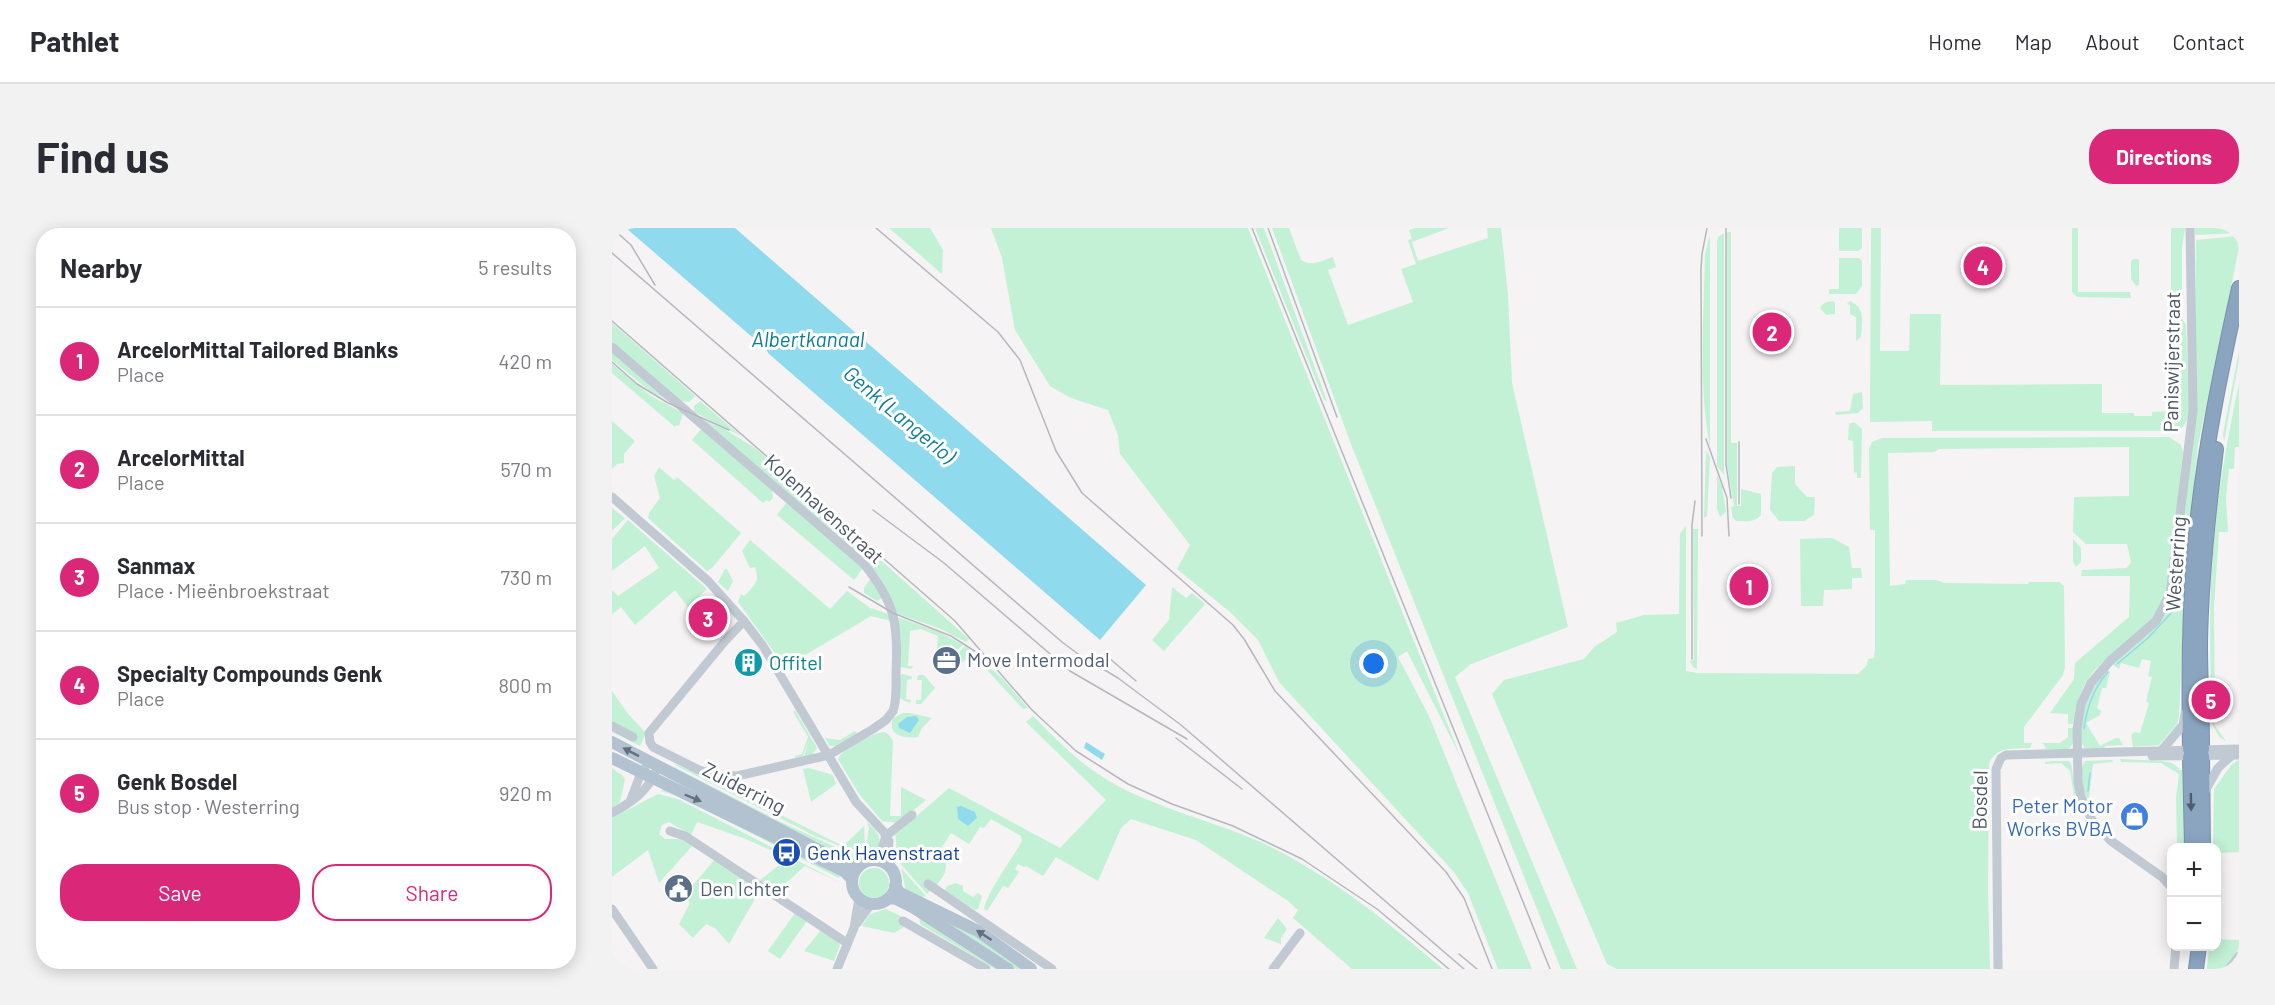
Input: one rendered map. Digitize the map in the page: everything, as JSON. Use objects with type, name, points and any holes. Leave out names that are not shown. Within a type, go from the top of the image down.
[{"type":"highway","name":"Westerring","points":[[2203,843],[2202,795],[2189,704],[2190,631],[2196,536],[2203,474],[2216,397],[2239,288]]},
{"type":"highway","name":"Westerring","points":[[2192,843],[2206,534],[2217,442],[2239,328]]},
{"type":"highway","points":[[2187,969],[2189,951]]},
{"type":"highway","points":[[2196,969],[2198,951]]},
{"type":"main road","name":"Zuiderring","points":[[612,742],[840,861],[858,867]]},
{"type":"main road","name":"Zuiderring","points":[[612,758],[844,871],[852,879]]},
{"type":"main road","points":[[896,886],[889,898],[881,903],[871,904],[859,899],[853,890],[852,879],[858,867],[863,863],[881,863],[894,875],[900,893],[1008,969]]},
{"type":"main road","points":[[889,898],[915,904],[978,931],[1031,969]]},
{"type":"street","name":"Paniswijerstraat","points":[[2167,882],[2111,841],[2092,820],[2080,795],[2077,754],[2078,716],[2091,683],[2107,664],[2156,621],[2164,608],[2172,586],[2193,411],[2190,228]]},
{"type":"street","name":"Kolenhavenstraat","points":[[612,347],[863,563],[884,594],[893,613],[897,632],[894,707],[886,720],[829,755],[737,776],[718,775],[699,770],[654,747],[650,742],[649,733],[724,641],[744,621]]},
{"type":"street","points":[[612,496],[708,581],[763,646],[856,802],[889,841],[881,863]]},
{"type":"street","points":[[2162,750],[2183,725],[2189,704]]},
{"type":"street","points":[[612,726],[633,737]]},
{"type":"street","name":"Bosdel","points":[[2126,754],[2162,750],[2196,753]]},
{"type":"street","name":"Bosdel","points":[[1998,969],[1997,763],[2006,755],[2196,753]]},
{"type":"street","points":[[2196,753],[2236,753]]},
{"type":"street","points":[[2202,795],[2218,768],[2236,753]]},
{"type":"street","points":[[627,804],[635,791],[640,773],[654,764]]},
{"type":"street","points":[[612,813],[641,794],[652,779],[654,764]]},
{"type":"street","points":[[885,836],[912,815]]},
{"type":"street","points":[[670,831],[685,836],[848,943]]},
{"type":"street","points":[[928,884],[1052,969]]},
{"type":"street","points":[[917,929],[915,904],[939,892]]},
{"type":"street","points":[[837,969],[854,927],[859,899]]},
{"type":"street","points":[[854,927],[871,904]]},
{"type":"street","points":[[612,909],[653,969]]},
{"type":"street","points":[[903,921],[986,969]]},
{"type":"street","points":[[1273,969],[1300,933]]},
{"type":"street","points":[[2174,969],[2176,951]]},
{"type":"street","points":[[2229,969],[2239,956]]},
{"type":"green space","points":[[889,228],[930,228],[943,250],[942,274]]},
{"type":"green space","points":[[991,228],[1248,228],[1461,758],[1407,651],[1398,657],[1429,716],[1532,969],[1498,969],[1468,893],[1453,871],[1279,682],[1258,640],[1230,612],[1177,569],[1190,545],[1120,454],[1118,435],[1108,410],[1071,398],[1050,386],[1015,330],[1002,258]]},
{"type":"green space","points":[[1255,228],[1264,228],[1327,401],[1324,400]]},
{"type":"green space","points":[[1272,228],[1289,228],[1301,260],[1305,262],[1317,263],[1333,257],[1336,267],[1328,270],[1348,325],[1413,302],[1401,269],[1416,264],[1408,240],[1412,239],[1409,230],[1449,228],[1412,242],[1418,261],[1488,238],[1487,228],[1501,228],[1508,296],[1512,383],[1568,627],[1471,664],[1455,677],[1577,969],[1561,969],[1351,444]]},
{"type":"green space","points":[[1839,228],[1862,228],[1862,248],[1858,251],[1839,251]]},
{"type":"green space","points":[[1871,228],[1881,228],[1880,351],[1909,351],[1910,314],[1941,314],[1940,385],[2102,384],[2102,413],[2134,413],[2134,416],[2152,416],[2152,412],[2170,411],[2170,315],[2180,315],[2186,325],[2189,415],[2182,428],[2174,431],[1932,431],[1932,421],[1870,422]]},
{"type":"green space","points":[[2072,228],[2078,228],[2078,292],[2130,292],[2131,298],[2077,297],[2072,292]]},
{"type":"green space","points":[[2171,228],[2185,228],[2182,248],[2182,288],[2177,296],[2171,295]]},
{"type":"green space","points":[[2195,228],[2239,228],[2239,233],[2195,235]]},
{"type":"green space","points":[[1727,232],[1731,232],[1731,443],[1737,443],[1737,506],[1741,506],[1741,489],[1761,494],[1761,515],[1750,521],[1736,521],[1733,518],[1731,507],[1734,506],[1727,466]]},
{"type":"green space","points":[[1724,233],[1724,475],[1717,466],[1717,242],[1718,237]]},
{"type":"green space","points":[[1710,235],[1710,446],[1704,400],[1703,351],[1705,254]]},
{"type":"green space","points":[[2238,236],[2239,248],[2198,445],[2185,579],[2179,716],[2177,724],[2159,745],[2133,747],[2131,735],[2135,732],[2140,733],[2149,703],[2146,701],[2152,677],[2148,676],[2151,661],[2142,659],[2139,668],[2121,663],[2119,669],[2112,664],[2172,598],[2176,588],[2195,413],[2196,240]]},
{"type":"green space","points":[[1839,258],[1859,258],[1862,261],[1862,286],[1856,294],[1829,294],[1829,289],[1839,289]]},
{"type":"green space","points":[[2133,259],[2139,259],[2139,285],[2136,286],[2131,279]]},
{"type":"green space","points":[[1833,301],[1835,314],[1826,315],[1820,308],[1824,303]]},
{"type":"green space","points":[[1850,301],[1859,308],[1862,316],[1861,337],[1856,341],[1856,317],[1850,314],[1850,305],[1847,304]]},
{"type":"green space","points":[[612,323],[695,396],[689,402],[681,401],[612,342]]},
{"type":"green space","points":[[612,351],[672,403],[650,391],[612,360]]},
{"type":"green space","points":[[2239,351],[2239,360],[2224,442],[2223,434]]},
{"type":"green space","points":[[612,364],[651,396],[683,413],[679,426],[675,427],[612,373]]},
{"type":"green space","points":[[2239,383],[2239,447],[2235,447],[2234,469],[2229,469],[2226,498],[2228,532],[2219,532],[2214,607],[2215,726],[2226,741],[2219,737],[2212,723],[2210,603],[2219,495]]},
{"type":"green space","points":[[1862,392],[1863,408],[1858,413],[1836,415],[1835,412],[1850,411],[1853,394]]},
{"type":"green space","points":[[700,401],[741,436],[694,412],[694,406]]},
{"type":"green space","points":[[700,419],[724,429],[755,448],[969,639],[966,642],[941,629],[896,613],[879,576],[866,562]]},
{"type":"green space","points":[[612,421],[635,441],[624,454],[624,463],[617,464],[612,469]]},
{"type":"green space","points":[[1854,422],[1862,429],[1861,478],[1857,478],[1857,473],[1854,472],[1853,441],[1848,440],[1849,424]]},
{"type":"green space","points":[[702,428],[772,489],[773,498],[769,502],[767,500],[763,503],[692,440]]},
{"type":"green space","points":[[2169,437],[2181,445],[2183,452],[2168,587],[2160,608],[2152,620],[2091,674],[2080,694],[2073,724],[2068,724],[2068,714],[2050,713],[2074,679],[2075,663],[2129,617],[2130,576],[2081,576],[2082,570],[2127,568],[2131,562],[2127,544],[2086,544],[2073,532],[2074,497],[2129,496],[2129,447],[1939,449],[1934,452],[1888,453],[1890,586],[1905,584],[1906,580],[1936,580],[1945,583],[2059,582],[2064,586],[2065,667],[2063,675],[2024,727],[2024,743],[2032,743],[2030,748],[2001,751],[1992,758],[1989,764],[1990,969],[1617,969],[1607,964],[1492,694],[1504,680],[1584,659],[1594,647],[1617,632],[1616,623],[1644,615],[1679,614],[1680,534],[1686,526],[1686,671],[1697,673],[1858,674],[1867,665],[1868,659],[1874,658],[1875,649],[1875,530],[1870,530],[1869,449],[1872,442],[1882,438]]},
{"type":"green space","points":[[1706,450],[1710,457],[1707,516],[1704,518]]},
{"type":"green space","points":[[1795,466],[1795,484],[1807,497],[1815,497],[1814,515],[1804,521],[1779,521],[1770,510],[1772,473],[1777,467]]},
{"type":"green space","points":[[659,467],[674,480],[677,477],[741,533],[707,571],[648,518],[660,498],[654,476]]},
{"type":"green space","points":[[1717,474],[1722,487],[1726,512],[1720,517],[1717,509]]},
{"type":"green space","points":[[787,502],[863,568],[854,580],[777,515]]},
{"type":"green space","points":[[612,508],[625,518],[612,531]]},
{"type":"green space","points":[[628,520],[707,589],[688,607],[675,590],[635,625],[621,607],[612,614],[612,590],[618,596],[659,568],[645,546],[612,571],[612,539]]},
{"type":"green space","points":[[1693,529],[1698,529],[1697,669],[1690,661],[1694,660]]},
{"type":"green space","points":[[1832,538],[1849,547],[1852,568],[1861,568],[1862,578],[1852,578],[1852,589],[1824,590],[1823,606],[1801,606],[1800,539]]},
{"type":"green space","points":[[2073,539],[2081,548],[2081,562],[2076,567],[2073,562]]},
{"type":"green space","points":[[750,540],[830,609],[847,591],[870,608],[886,613],[891,617],[891,621],[871,616],[785,667],[738,602],[741,594],[744,596],[757,580],[755,567],[750,568],[742,551]]},
{"type":"green space","points":[[725,569],[733,581],[728,591],[718,582]]},
{"type":"green space","points":[[871,578],[883,597],[877,601],[864,593],[864,588]]},
{"type":"green space","points":[[1172,587],[1186,598],[1192,593],[1205,604],[1164,651],[1152,640],[1169,620]]},
{"type":"green space","points":[[897,617],[939,632],[963,645],[957,650],[951,644],[945,651],[937,649],[938,636],[921,629],[910,631],[908,666],[913,666],[911,669],[900,667],[901,640]]},
{"type":"green space","points":[[965,646],[1002,678],[1028,708],[1023,709],[972,654],[958,666],[952,659]]},
{"type":"green space","points":[[2106,669],[2110,672],[2106,688],[2102,688],[2097,708],[2101,711],[2100,715],[2086,723],[2100,746],[2116,738],[2119,738],[2123,745],[2105,746],[2104,749],[2085,748],[2079,730],[2081,719],[2095,686]]},
{"type":"green space","points":[[900,675],[912,677],[907,680],[906,699],[911,700],[910,703],[899,698]]},
{"type":"green space","points":[[918,675],[924,675],[935,688],[921,704],[916,704],[916,700],[921,700],[922,680],[917,680]]},
{"type":"green space","points":[[612,691],[628,714],[646,733],[640,746],[612,732]]},
{"type":"green space","points":[[795,710],[817,748],[811,756],[804,757],[809,740],[803,756],[795,758],[802,754],[808,737],[793,712]]},
{"type":"green space","points":[[903,713],[932,718],[922,728],[918,737],[902,737],[892,729],[892,724],[893,718]]},
{"type":"green space","points":[[1033,716],[1083,763],[1101,776],[1162,806],[1269,846],[1316,872],[1381,918],[1443,969],[1352,969],[1293,918],[1298,910],[1288,901],[1196,840],[1131,819],[1121,828],[1098,881],[1056,857],[1043,876],[1018,864],[1015,869],[1019,872],[1008,888],[1003,886],[987,911],[984,909],[986,901],[1022,841],[1021,836],[991,819],[984,828],[980,827],[969,844],[951,833],[936,856],[946,863],[945,873],[927,894],[899,862],[895,835],[949,788],[1060,848],[1106,800],[1026,722]]},
{"type":"green space","points":[[2068,728],[2073,728],[2073,743],[2069,749],[2046,749],[2043,743],[2060,743],[2068,737]]},
{"type":"green space","points":[[855,731],[857,734],[839,746],[830,746],[825,738],[840,740]]},
{"type":"green space","points":[[885,732],[893,741],[890,816],[901,816],[901,787],[926,800],[898,823],[882,821],[859,794],[838,759],[859,741]]},
{"type":"green space","points":[[2120,759],[2163,761],[2172,763],[2180,769],[2176,770],[2182,770],[2184,843],[2177,843],[2176,797],[2179,774],[2161,763],[2121,762]]},
{"type":"green space","points":[[2112,760],[2113,762],[2093,764],[2089,798],[2092,806],[2082,784],[2082,766],[2085,761]]},
{"type":"green space","points":[[2239,760],[2239,852],[2221,853],[2221,843],[2213,843],[2214,789],[2232,764]]},
{"type":"green space","points":[[2045,762],[2071,763],[2076,794],[2074,796],[2070,771],[2061,763],[2045,764]]},
{"type":"green space","points":[[676,764],[704,776],[733,780],[735,785],[733,791],[843,846],[864,826],[865,848],[862,855],[815,836]]},
{"type":"green space","points":[[674,767],[781,822],[857,857],[843,859],[837,852],[672,771]]},
{"type":"green space","points":[[612,768],[625,779],[620,802],[612,808]]},
{"type":"green space","points":[[809,768],[833,775],[836,784],[811,802],[803,769]]},
{"type":"green space","points":[[664,787],[842,872],[839,878],[678,796],[661,791]]},
{"type":"green space","points":[[658,794],[678,799],[841,883],[805,866],[777,891],[760,880],[788,858],[746,839],[697,822],[691,835],[669,822],[662,825],[659,834],[665,839],[683,839],[693,845],[659,883],[648,850],[612,877],[612,818]]},
{"type":"green space","points":[[867,822],[878,834],[880,845],[879,850],[865,854],[869,828]]},
{"type":"green space","points":[[715,859],[760,890],[729,944],[716,929],[706,924],[693,938],[679,924],[690,903],[684,896]]},
{"type":"green space","points":[[874,868],[885,872],[889,883],[885,894],[874,898],[863,894],[859,883],[863,872]]},
{"type":"green space","points":[[901,868],[926,896],[919,898],[906,891]]},
{"type":"green space","points":[[956,883],[963,886],[963,891],[973,897],[978,893],[982,896],[978,909],[975,910],[945,891],[947,886]]},
{"type":"green space","points":[[903,896],[940,913],[1024,969],[1015,969]]},
{"type":"green space","points":[[886,909],[904,918],[904,927],[894,933],[862,926],[870,914]]},
{"type":"green space","points":[[795,913],[807,921],[780,959],[768,951]]},
{"type":"green space","points":[[919,914],[1001,969],[995,969],[920,924]]},
{"type":"green space","points":[[1278,918],[1287,929],[1281,938],[1281,944],[1264,938]]},
{"type":"green space","points":[[821,930],[840,945],[834,961],[804,951]]},
{"type":"green space","points":[[2221,939],[2239,940],[2239,948],[2225,969],[2207,969],[2209,951],[2221,951]]},
{"type":"water","name":"Albertkanaal","points":[[626,228],[735,228],[1146,585],[1100,640]]},
{"type":"water","points":[[916,716],[919,720],[910,733],[899,728],[898,724],[907,717]]},
{"type":"water","points":[[1086,742],[1105,754],[1102,760],[1084,748]]},
{"type":"water","points":[[961,806],[975,812],[977,818],[968,826],[958,819],[957,807]]},
{"type":"waterway","points":[[2117,664],[2148,638],[2173,611]]},
{"type":"waterway","points":[[2084,729],[2092,699],[2098,685],[2108,672]]},
{"type":"waterway","points":[[2088,791],[2090,773]]},
{"type":"railway","points":[[612,228],[631,245],[655,285]]},
{"type":"railway","points":[[876,228],[998,332],[1020,360],[1056,451],[1082,493],[1233,625],[1275,691],[1446,872],[1464,898],[1492,969]]},
{"type":"railway","points":[[1252,228],[1550,969]]},
{"type":"railway","points":[[1268,228],[1337,417]]},
{"type":"railway","points":[[1702,536],[1701,269],[1707,228]]},
{"type":"railway","points":[[1726,228],[1726,464],[1731,498]]},
{"type":"railway","points":[[612,253],[1062,642],[1118,678],[1181,725],[1464,969]]},
{"type":"railway","points":[[612,321],[955,621],[1032,710],[1076,751],[1128,784],[1172,804],[1233,826],[1302,859],[1377,909],[1449,969]]},
{"type":"railway","points":[[612,362],[637,384],[668,403],[729,430]]},
{"type":"railway","points":[[1706,439],[1727,498],[1729,536]]},
{"type":"railway","points":[[1739,442],[1739,504]]},
{"type":"railway","points":[[1692,659],[1692,525],[1695,501]]},
{"type":"railway","points":[[873,510],[944,563],[1070,671],[1187,739]]},
{"type":"railway","points":[[849,587],[893,613],[951,636],[976,652]]},
{"type":"railway","points":[[1109,658],[1136,681]]},
{"type":"railway","points":[[1176,738],[1242,789]]},
{"type":"railway","points":[[1459,954],[1477,969]]},
{"type":"place","name":"Specialty Compounds Genk","points":[[1983,266]]},
{"type":"place","name":"ArcelorMittal","points":[[1772,332]]},
{"type":"place","name":"ArcelorMittal Tailored Blanks","points":[[1749,586]]},
{"type":"place","name":"Sanmax","points":[[708,618]]},
{"type":"place","name":"Move Intermodal","points":[[946,660]]},
{"type":"place","name":"Offitel","points":[[748,663]]},
{"type":"place","name":"Genk Bosdel","points":[[2211,700]]},
{"type":"place","name":"Peter Motor Works BVBA","points":[[2134,817]]},
{"type":"place","name":"Genk Havenstraat","points":[[786,853]]},
{"type":"place","name":"Den Ichter","points":[[679,889]]},
{"type":"water label","name":"Genk (Langerlo)","points":[[899,415]]}]
